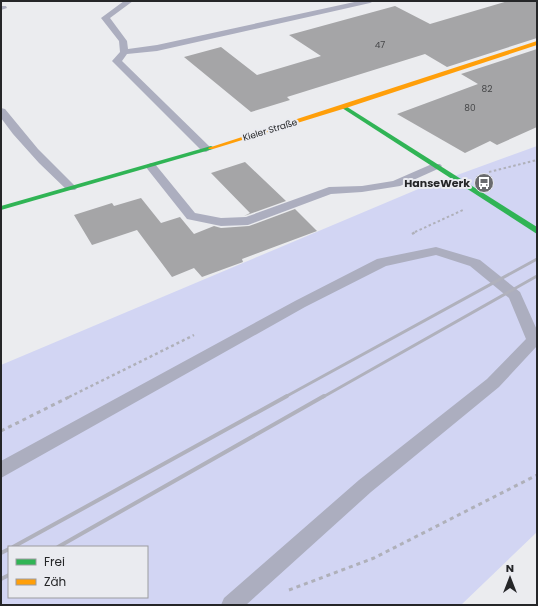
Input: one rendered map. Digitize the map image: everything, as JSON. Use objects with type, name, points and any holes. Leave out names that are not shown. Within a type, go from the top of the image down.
[{"type":"main road","name":"Kieler Straße","points":[[1,208],[151,166],[344,107],[537,43]]},
{"type":"main road","points":[[344,107],[537,231]]},
{"type":"lane","points":[[129,1],[105,18],[123,41],[124,52],[117,61],[206,149]]},
{"type":"lane","points":[[124,52],[157,48],[370,1]]},
{"type":"lane","points":[[1,110],[14,129],[71,188]]},
{"type":"lane","points":[[151,166],[191,216],[221,222],[248,220],[329,191],[362,189],[396,184],[436,166]]},
{"type":"lane","points":[[1,470],[300,304],[382,262],[436,251],[475,263],[515,295],[534,340],[493,383],[365,486],[231,605]]},
{"type":"path","points":[[458,180],[537,160]]},
{"type":"path","points":[[285,591],[374,558],[537,475]]},
{"type":"shaded area","points":[[537,146],[537,532],[461,605],[1,605],[1,365],[416,190]]},
{"type":"building","points":[[508,1],[537,1],[537,38],[447,67],[425,54],[287,97],[290,100],[251,112],[184,57],[221,47],[257,75],[321,56],[289,35],[395,6],[430,24]]},
{"type":"building","points":[[537,49],[537,127],[497,145],[490,141],[465,153],[397,114],[478,84],[461,74]]},
{"type":"building","points":[[245,162],[286,201],[244,216],[250,213],[211,173]]},
{"type":"building","points":[[141,198],[161,223],[180,217],[194,234],[214,226],[221,228],[249,226],[295,209],[317,231],[242,259],[243,262],[202,277],[194,268],[172,277],[137,230],[92,245],[74,215],[112,203],[114,206]]},
{"type":"railway","points":[[285,397],[537,259]]},
{"type":"railway","points":[[323,397],[537,276]]},
{"type":"railway","points":[[15,546],[287,396]]},
{"type":"railway","points":[[60,546],[324,396]]},
{"type":"railway","points":[[1,553],[8,550]]},
{"type":"railway","points":[[1,579],[8,576]]},
{"type":"traffic: fast","points":[[344,107],[537,231]]},
{"type":"traffic: fast","points":[[1,208],[211,148]]},
{"type":"traffic: slow","points":[[211,148],[344,107],[537,43]]},
{"type":"place","name":"HanseWerk","points":[[484,183]]}]
